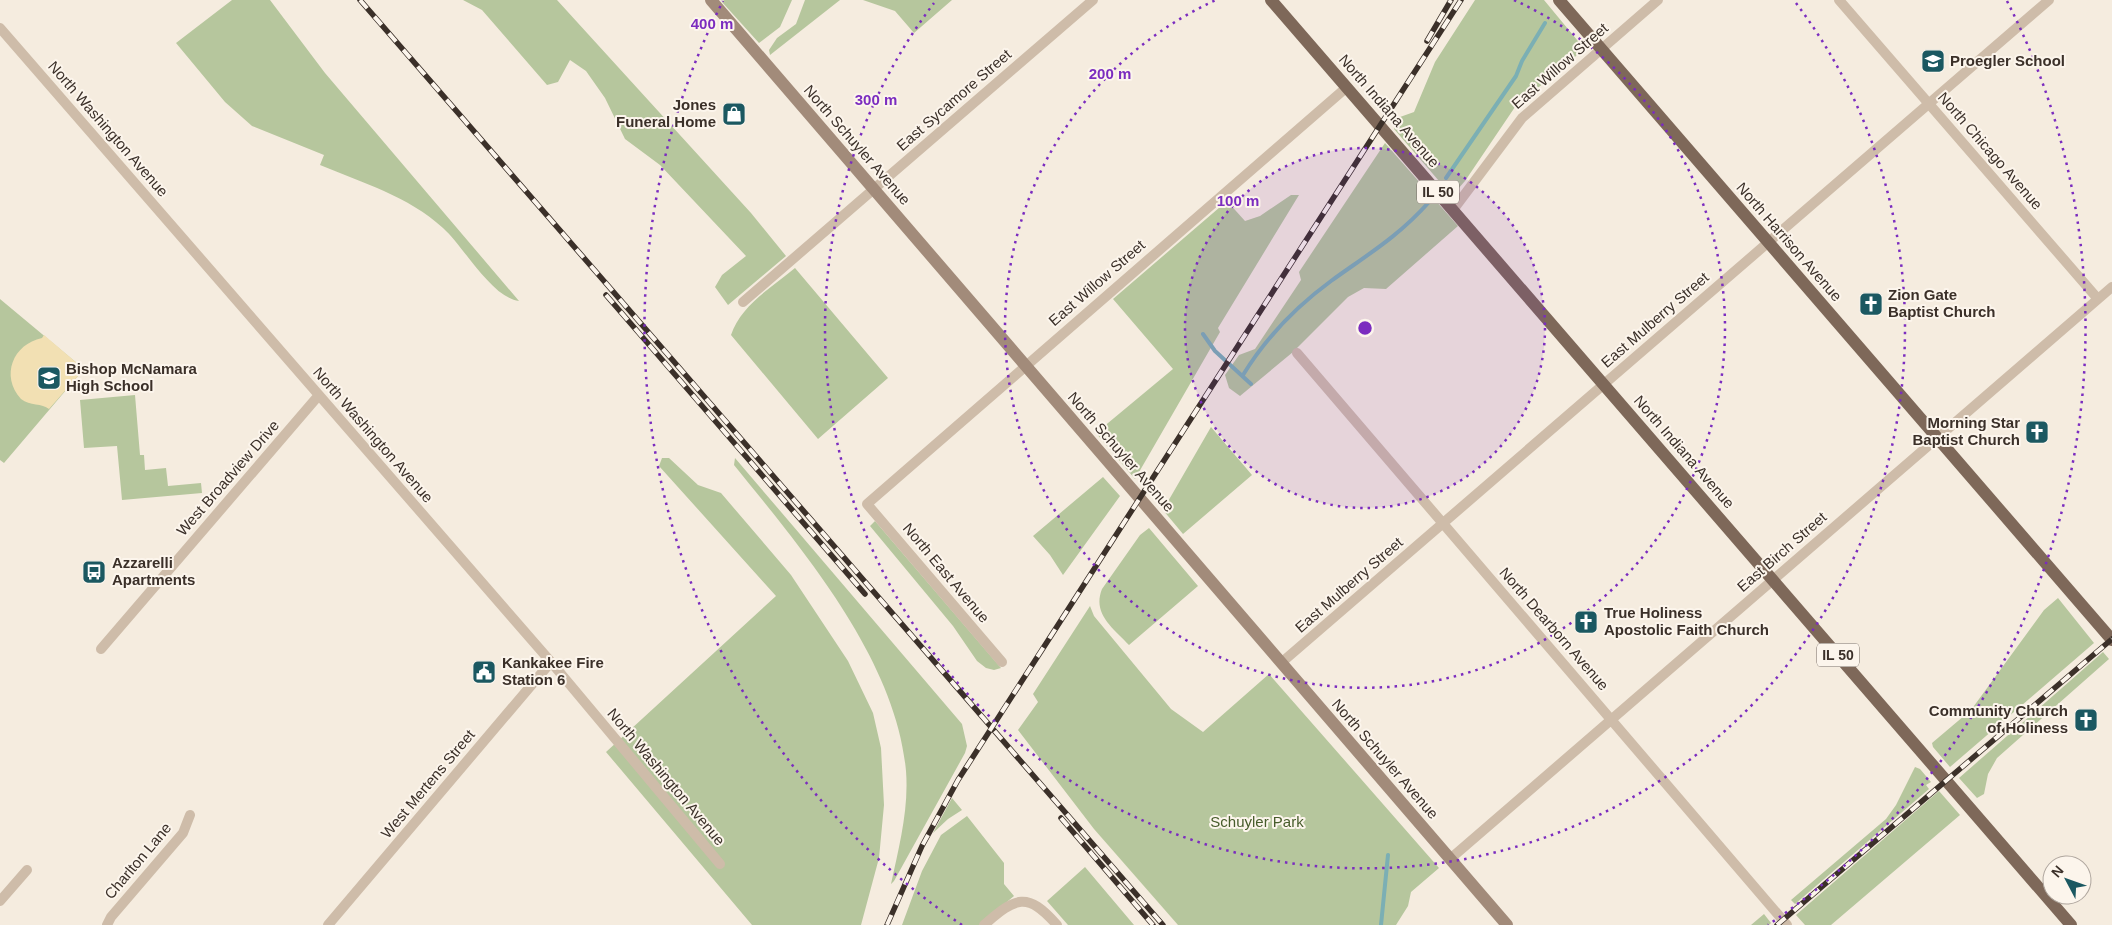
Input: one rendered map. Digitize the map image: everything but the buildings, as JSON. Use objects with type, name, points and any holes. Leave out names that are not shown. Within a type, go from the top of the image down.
[{"type":"main road","name":"North Indiana Avenue","points":[[1271,0],[2071,925]]},
{"type":"main road","name":"North Harrison Avenue","points":[[1559,0],[2112,640]]},
{"type":"street","name":"North Schuyler Avenue","points":[[711,0],[1507,925]]},
{"type":"street","name":"East Sycamore Street","points":[[743,302],[1093,0]]},
{"type":"street","name":"East Willow Street","points":[[1453,210],[1522,118],[1658,0]]},
{"type":"street","name":"North Chicago Avenue","points":[[1839,0],[2098,299]]},
{"type":"street","name":"East Mulberry Street","points":[[1281,664],[2049,0]]},
{"type":"street","name":"North Washington Avenue","points":[[0,28],[551,662],[720,864]]},
{"type":"street","name":"East Willow Street","points":[[867,504],[1024,365],[1347,87]]},
{"type":"street","name":"East Birch Street","points":[[1450,859],[2112,287]]},
{"type":"street","name":"North Dearborn Avenue","points":[[1297,354],[1788,925]]},
{"type":"street","name":"West Broadview Drive","points":[[101,649],[319,395]]},
{"type":"street","name":"North East Avenue","points":[[867,504],[1002,662]]},
{"type":"street","name":"West Mertens Street","points":[[328,925],[551,662]]},
{"type":"street","name":"Charlton Lane","points":[[107,925],[111,917],[183,833],[190,815]]},
{"type":"street","points":[[0,901],[27,870]]},
{"type":"street","points":[[984,925],[1000,912],[1017,902],[1035,903],[1057,925]]},
{"type":"green space","points":[[232,0],[270,0],[325,73],[519,301],[509,298],[489,282],[451,236],[415,207],[384,191],[320,165],[324,155],[252,126],[225,102],[176,43]]},
{"type":"green space","points":[[463,0],[557,0],[751,213],[786,256],[728,305],[715,287],[722,275],[746,256],[660,165],[625,139],[605,98],[586,71],[570,60],[558,82],[547,85],[482,10]]},
{"type":"green space","points":[[724,0],[792,0],[780,27],[759,43],[722,2]]},
{"type":"green space","points":[[805,0],[840,0],[770,55],[769,50],[777,38],[796,24]]},
{"type":"green space","points":[[863,0],[952,0],[914,33],[895,11]]},
{"type":"green space","points":[[1475,0],[1544,0],[1582,46],[1576,56],[1515,107],[1465,181],[1458,189],[1452,191],[1439,181],[1394,129],[1400,117],[1414,112],[1435,62]]},
{"type":"green space","points":[[1385,143],[1458,226],[1386,289],[1364,288],[1348,297],[1293,352],[1240,396],[1229,388],[1225,375],[1239,355],[1255,349],[1301,280],[1299,272]]},
{"type":"green space","points":[[1291,195],[1299,195],[1218,328],[1220,332],[1135,479],[1096,433],[1173,369],[1113,299],[1227,201],[1245,221],[1260,216]]},
{"type":"green space","points":[[795,268],[888,378],[818,439],[731,335],[736,324],[749,306]]},
{"type":"green space","points":[[0,299],[78,364],[78,376],[4,463],[0,460]]},
{"type":"green space","points":[[135,395],[140,455],[144,455],[145,470],[166,468],[168,486],[201,483],[202,493],[122,500],[117,446],[84,448],[80,400]]},
{"type":"green space","points":[[1211,427],[1252,475],[1183,534],[1163,510]]},
{"type":"green space","points":[[662,458],[669,458],[698,485],[721,493],[791,575],[848,661],[873,713],[881,748],[884,805],[879,858],[861,925],[752,925],[606,752],[776,596],[659,466]]},
{"type":"green space","points":[[735,458],[962,724],[967,746],[965,753],[891,884],[903,828],[907,785],[899,729],[884,688],[865,647],[842,608],[816,569],[734,465]]},
{"type":"green space","points":[[1103,477],[1120,496],[1063,575],[1050,555],[1033,536]]},
{"type":"green space","points":[[875,521],[1001,668],[994,670],[986,668],[977,661],[953,626],[870,526]]},
{"type":"green space","points":[[1149,528],[1198,586],[1129,645],[1106,620],[1100,606],[1100,598],[1102,589],[1140,535]]},
{"type":"green space","points":[[2058,598],[2094,643],[1950,767],[1933,747],[1932,743],[1971,710],[2044,610]]},
{"type":"green space","name":"Schuyler Park","points":[[1090,606],[1094,616],[1171,709],[1203,732],[1269,674],[1439,868],[1411,892],[1408,906],[1396,925],[1178,925],[1094,829],[1018,730],[1038,702],[1033,694]]},
{"type":"green space","points":[[2103,652],[2109,659],[1997,758],[1988,774],[1984,794],[1977,798],[1959,778]]},
{"type":"green space","points":[[1915,767],[1920,769],[1931,782],[1926,785],[1929,789],[1795,904],[1791,900],[1886,819],[1896,805]]},
{"type":"green space","points":[[1939,791],[1960,815],[1831,925],[1805,925],[1796,915]]},
{"type":"green space","points":[[952,798],[962,810],[948,819],[933,833]]},
{"type":"green space","points":[[967,816],[1004,863],[1004,884],[1014,896],[979,925],[902,925],[922,871],[941,835]]},
{"type":"green space","points":[[1085,867],[1134,925],[1068,925],[1047,901]]},
{"type":"green space","points":[[1764,914],[1771,923],[1769,925],[1751,925]]},
{"type":"sand","points":[[44,335],[78,364],[78,376],[49,409],[21,399],[11,381],[13,362],[17,354],[32,341],[42,338]]},
{"type":"waterway","points":[[1446,178],[1516,76],[1522,61],[1545,23]]},
{"type":"waterway","points":[[1243,375],[1261,349],[1294,312],[1331,281],[1394,235],[1429,202]]},
{"type":"waterway","points":[[1203,334],[1215,351],[1251,384]]},
{"type":"waterway","points":[[1381,925],[1388,855]]},
{"type":"railway","points":[[360,0],[1163,925]]},
{"type":"railway","points":[[1427,41],[1451,0]]},
{"type":"railway","points":[[887,925],[922,846],[958,780],[1461,0]]},
{"type":"railway","points":[[606,295],[865,594]]},
{"type":"railway","points":[[1777,925],[2112,639]]},
{"type":"railway","points":[[1061,818],[1153,925]]},
{"type":"place","name":"Proegler School","points":[[1933,61]]},
{"type":"place","name":"Jones Funeral Home","points":[[734,114]]},
{"type":"place","name":"Zion Gate Baptist Church","points":[[1871,304]]},
{"type":"place","name":"Bishop McNamara High School","points":[[49,378]]},
{"type":"place","name":"Morning Star Baptist Church","points":[[2037,432]]},
{"type":"place","name":"Azzarelli Apartments","points":[[94,572]]},
{"type":"place","name":"True Holiness Apostolic Faith Church","points":[[1586,622]]},
{"type":"place","name":"Kankakee Fire Station 6","points":[[484,672]]},
{"type":"place","name":"Community Church of Holiness","points":[[2086,720]]}]
